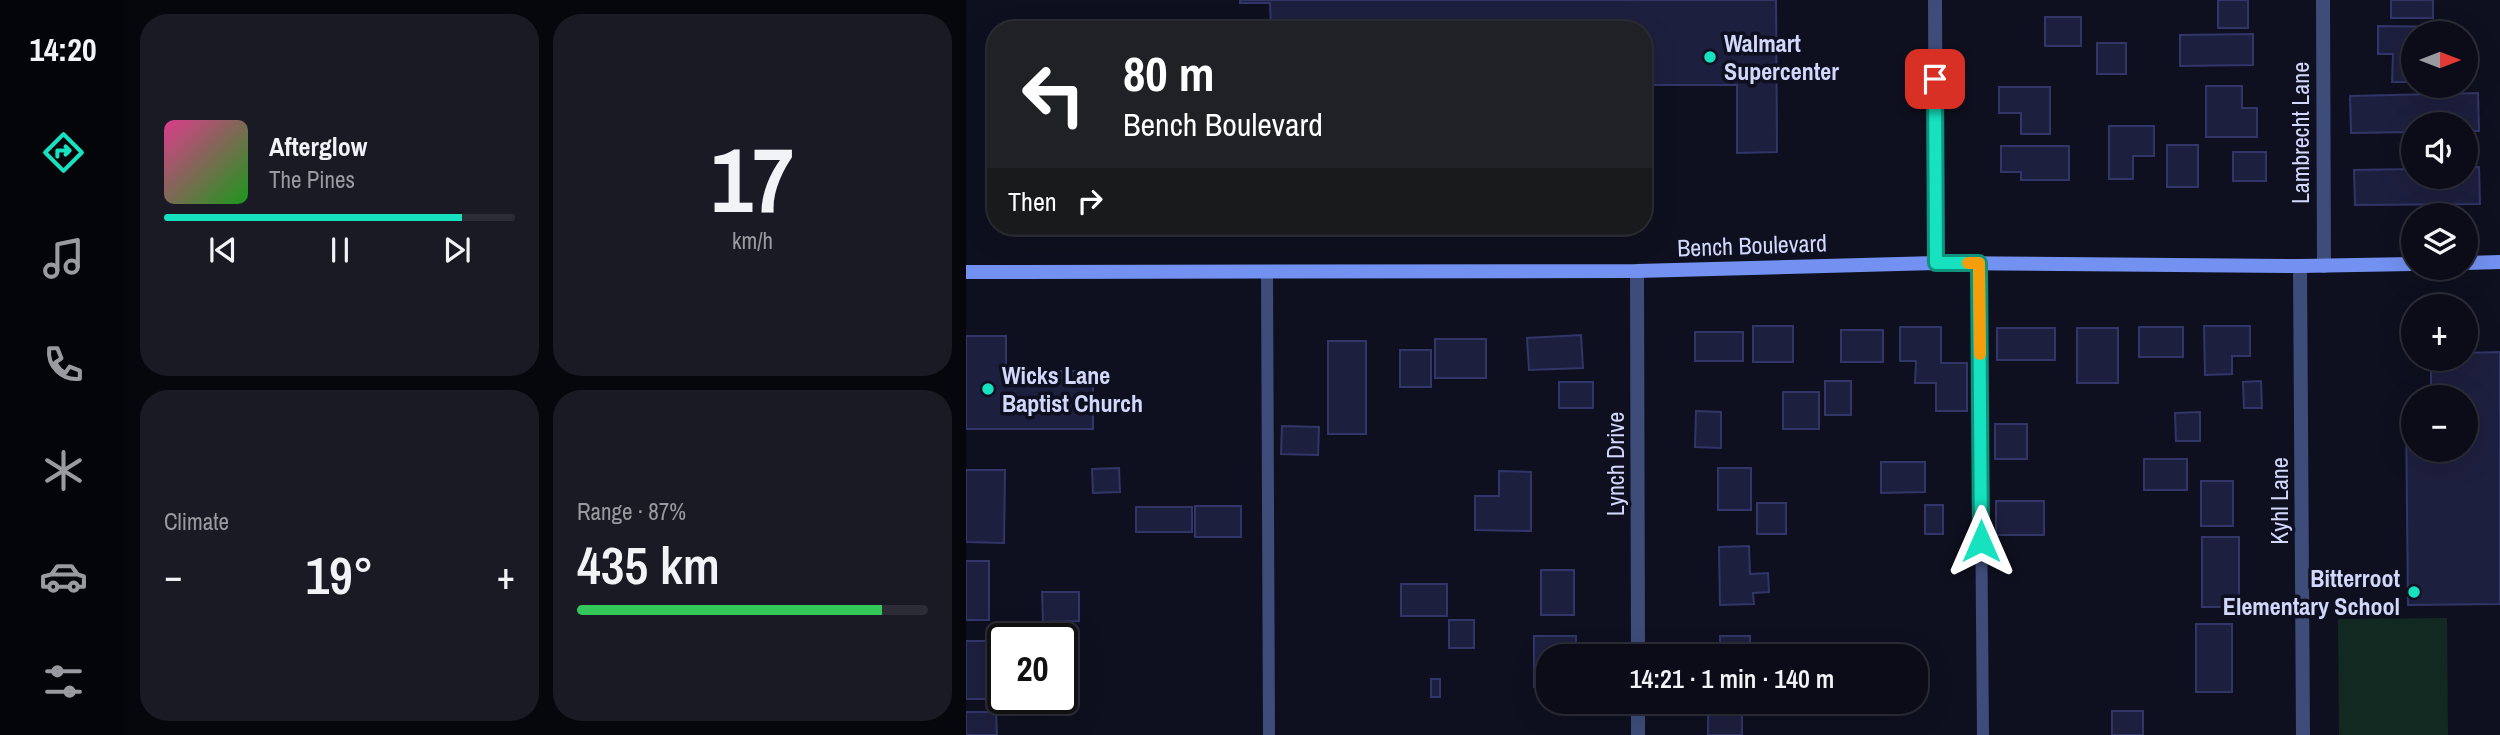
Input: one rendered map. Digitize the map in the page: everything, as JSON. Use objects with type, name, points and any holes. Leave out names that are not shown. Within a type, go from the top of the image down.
[{"type":"main road","points":[[2478,263],[2500,262]]},
{"type":"main road","name":"Bench Boulevard","points":[[966,272],[1637,271],[1936,263],[2401,264]]},
{"type":"street","points":[[1935,0],[1936,263]]},
{"type":"street","name":"Lambrecht Lane","points":[[2323,0],[2324,266]]},
{"type":"street","name":"Kyhl Lane","points":[[2300,266],[2303,735]]},
{"type":"street","name":"Lynch Drive","points":[[1637,271],[1638,644]]},
{"type":"street","points":[[1638,714],[1638,735]]},
{"type":"lane","points":[[1979,263],[1983,735]]},
{"type":"lane","points":[[1267,272],[1269,735]]},
{"type":"green space","points":[[2447,618],[2448,735],[2339,735],[2338,619]]},
{"type":"building","name":"Walmart Supercenter","points":[[1240,0],[1776,0],[1777,152],[1737,153],[1737,85],[1652,85],[1652,21],[1271,21],[1270,3],[1240,3]]},
{"type":"building","points":[[2218,0],[2248,0],[2248,28],[2218,28]]},
{"type":"building","points":[[2391,0],[2433,0],[2433,18],[2391,18]]},
{"type":"building","points":[[2045,17],[2081,17],[2081,46],[2045,46]]},
{"type":"building","points":[[2378,26],[2401,26],[2401,82],[2392,82],[2393,54],[2378,54]]},
{"type":"building","points":[[2253,34],[2253,65],[2180,66],[2180,35]]},
{"type":"building","points":[[2097,43],[2126,43],[2126,74],[2097,74]]},
{"type":"building","points":[[2206,86],[2242,86],[2242,108],[2257,108],[2257,137],[2206,137]]},
{"type":"building","points":[[1999,87],[2050,87],[2050,134],[2021,134],[2021,113],[1999,113]]},
{"type":"building","points":[[2478,93],[2479,131],[2478,112],[2401,112],[2401,132],[2351,133],[2350,96],[2478,98]]},
{"type":"building","points":[[2109,126],[2154,126],[2154,156],[2133,156],[2133,179],[2109,179]]},
{"type":"building","points":[[2167,145],[2198,145],[2198,187],[2167,187]]},
{"type":"building","points":[[2001,146],[2069,146],[2069,180],[2021,180],[2021,172],[2001,172]]},
{"type":"building","points":[[2233,152],[2266,152],[2266,181],[2233,181]]},
{"type":"building","points":[[2478,167],[2480,204],[2355,205],[2354,170],[2401,169],[2401,189],[2478,189]]},
{"type":"building","points":[[1753,326],[1793,326],[1793,362],[1753,362]]},
{"type":"building","points":[[2204,326],[2250,326],[2250,356],[2232,356],[2232,374],[2205,375]]},
{"type":"building","points":[[1900,327],[1941,327],[1941,363],[1967,363],[1967,411],[1936,411],[1936,383],[1915,383],[1916,361],[1900,361]]},
{"type":"building","points":[[2139,327],[2183,327],[2183,357],[2139,357]]},
{"type":"building","points":[[1997,328],[2055,328],[2055,360],[1997,360]]},
{"type":"building","points":[[2077,328],[2118,328],[2118,383],[2077,383]]},
{"type":"building","points":[[1841,330],[1883,330],[1883,362],[1841,362]]},
{"type":"building","points":[[1695,332],[1743,332],[1743,361],[1695,361]]},
{"type":"building","points":[[1581,335],[1583,368],[1529,370],[1527,338]]},
{"type":"building","points":[[966,336],[1006,336],[1006,371],[1093,371],[1093,429],[966,429]]},
{"type":"building","points":[[1435,339],[1486,339],[1486,378],[1435,378]]},
{"type":"building","points":[[1328,341],[1366,341],[1366,434],[1328,434]]},
{"type":"building","points":[[1400,350],[1431,350],[1431,387],[1400,387]]},
{"type":"building","points":[[2500,352],[2500,604],[2408,605],[2407,462],[2478,462],[2478,385],[2431,385],[2431,371],[2478,371],[2478,353]]},
{"type":"building","points":[[1825,381],[1851,381],[1851,415],[1825,415]]},
{"type":"building","points":[[2261,381],[2262,408],[2244,408],[2243,382]]},
{"type":"building","points":[[1559,382],[1593,382],[1593,408],[1559,408]]},
{"type":"building","points":[[1783,392],[1819,392],[1819,429],[1783,429]]},
{"type":"building","points":[[1696,411],[1721,412],[1721,448],[1695,447]]},
{"type":"building","points":[[2200,412],[2200,441],[2176,441],[2175,413]]},
{"type":"building","points":[[1995,424],[2027,424],[2027,459],[1995,459]]},
{"type":"building","points":[[1282,426],[1319,427],[1318,455],[1281,454]]},
{"type":"building","points":[[2144,459],[2187,459],[2187,490],[2144,490]]},
{"type":"building","points":[[1881,462],[1925,462],[1925,492],[1881,493]]},
{"type":"building","points":[[1119,468],[1120,492],[1093,493],[1092,469]]},
{"type":"building","points":[[1718,468],[1751,468],[1751,510],[1718,510]]},
{"type":"building","points":[[966,470],[1005,470],[1004,543],[966,542]]},
{"type":"building","points":[[1499,471],[1531,472],[1531,531],[1475,530],[1475,496],[1499,496]]},
{"type":"building","points":[[2201,481],[2233,481],[2233,526],[2201,526]]},
{"type":"building","points":[[1996,501],[2044,501],[2044,535],[1996,535]]},
{"type":"building","points":[[1757,503],[1786,503],[1786,534],[1757,534]]},
{"type":"building","points":[[1925,505],[1943,505],[1943,534],[1925,534]]},
{"type":"building","points":[[1195,506],[1241,506],[1241,537],[1195,537]]},
{"type":"building","points":[[1136,507],[1192,507],[1192,532],[1136,532]]},
{"type":"building","points":[[2202,537],[2239,537],[2239,607],[2202,607]]},
{"type":"building","points":[[1749,546],[1750,574],[1768,573],[1769,592],[1753,593],[1754,604],[1720,605],[1719,547]]},
{"type":"building","points":[[966,561],[989,561],[989,620],[966,620]]},
{"type":"building","points":[[1541,570],[1574,570],[1574,615],[1541,615]]},
{"type":"building","points":[[1401,584],[1447,584],[1447,616],[1401,616]]},
{"type":"building","points":[[1042,592],[1079,592],[1079,621],[1043,622]]},
{"type":"building","points":[[1449,620],[1474,620],[1474,648],[1449,648]]},
{"type":"building","points":[[2196,624],[2232,624],[2232,692],[2196,692]]},
{"type":"building","points":[[1534,636],[1576,636],[1576,644],[1536,644],[1534,687]]},
{"type":"building","points":[[1720,636],[1750,636],[1750,644],[1720,644]]},
{"type":"building","points":[[966,641],[987,641],[987,699],[966,699]]},
{"type":"building","points":[[1431,679],[1440,679],[1440,697],[1431,697]]},
{"type":"building","points":[[2112,711],[2143,711],[2143,735],[2112,735]]},
{"type":"building","points":[[966,712],[996,714],[997,735],[966,735]]},
{"type":"building","points":[[1708,714],[1742,714],[1742,735],[1708,735]]},
{"type":"slow traffic","points":[[1968,263],[1979,263],[1980,354]]},
{"type":"place","name":"Walmart Supercenter","points":[[1710,57]]},
{"type":"place","name":"Wicks Lane Baptist Church","points":[[988,389]]},
{"type":"place","name":"Bitterroot Elementary School","points":[[2414,592]]},
{"type":"route","points":[[1935,79],[1936,263],[1979,263],[1981,541]]}]
